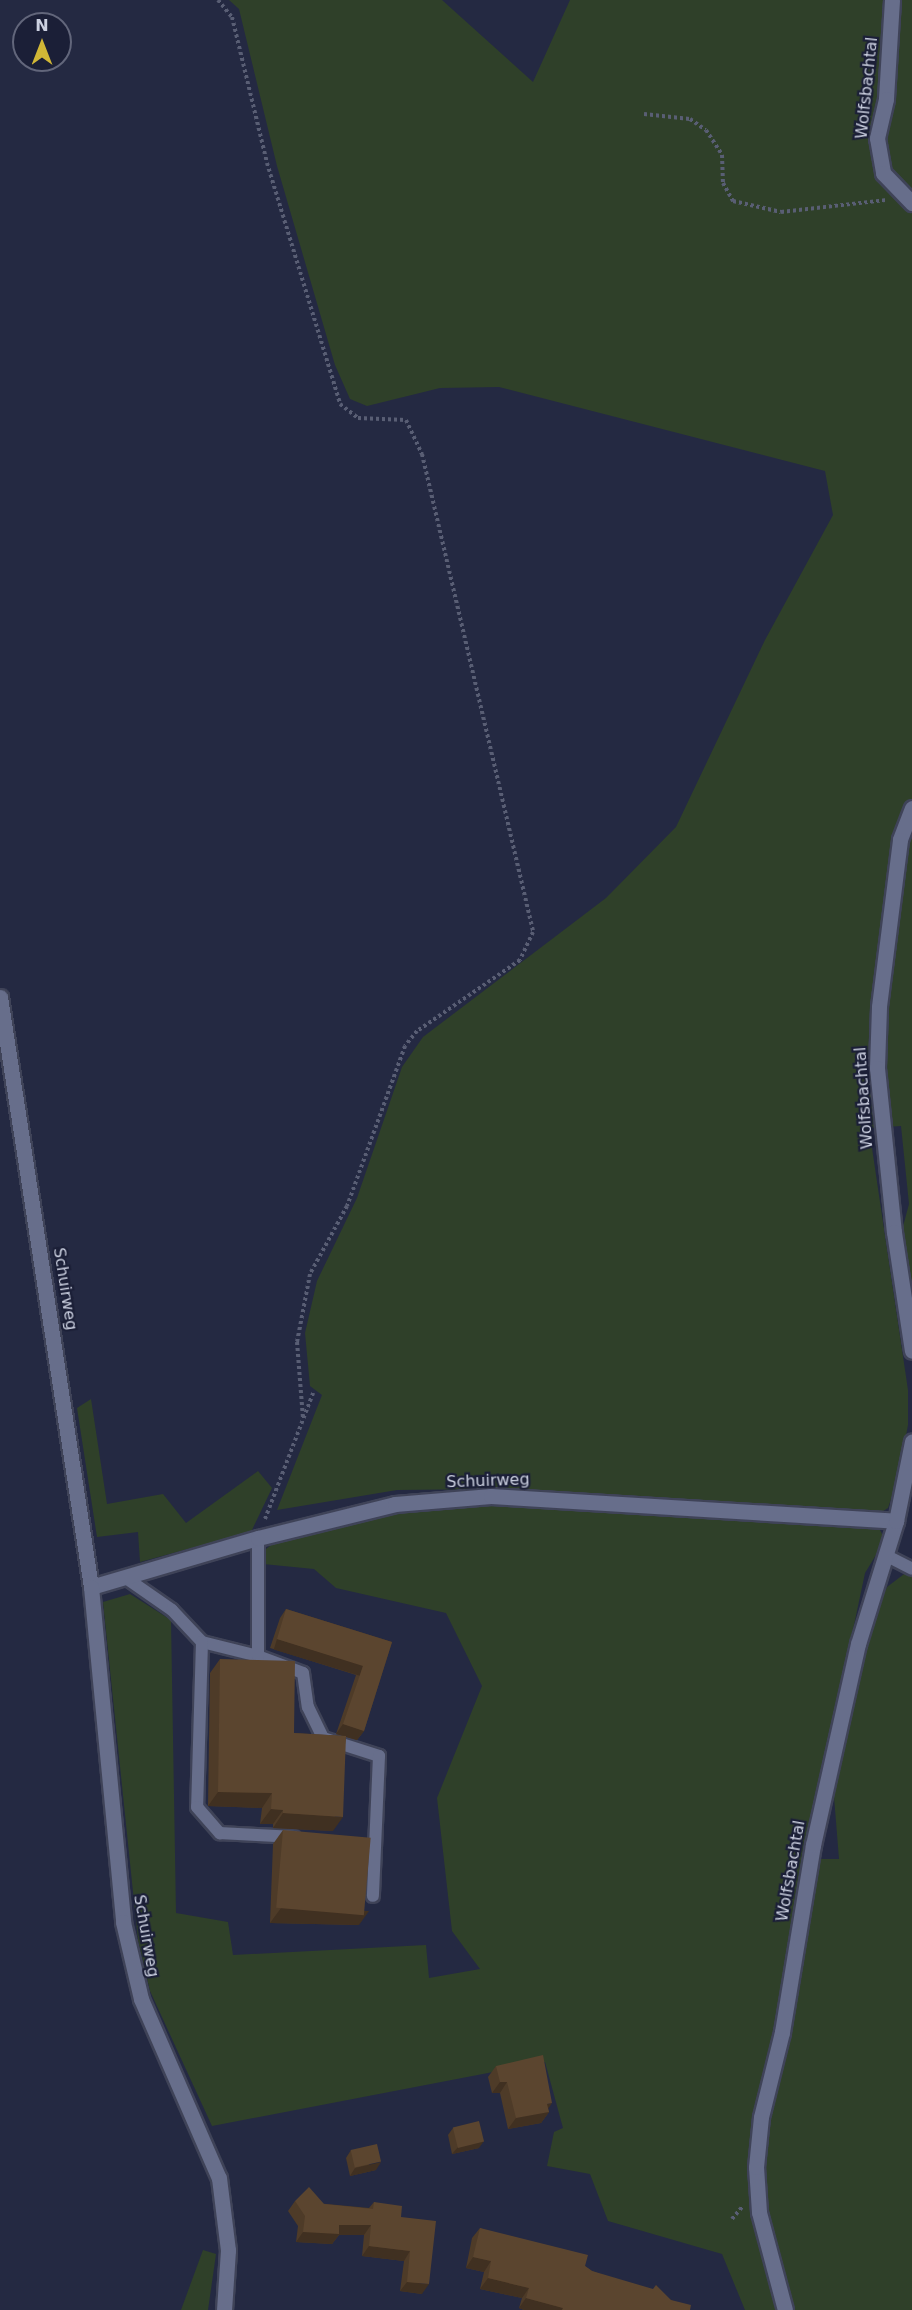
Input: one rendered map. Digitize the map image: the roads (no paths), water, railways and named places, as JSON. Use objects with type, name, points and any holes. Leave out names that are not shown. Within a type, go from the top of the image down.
[{"type":"street","name":"Wolfsbachtal","points":[[892,0],[886,99],[877,138],[883,173],[909,202]]},
{"type":"street","name":"Wolfsbachtal","points":[[912,808],[900,840],[879,1006],[877,1068],[894,1232],[912,1351]]},
{"type":"street","name":"Schuirweg","points":[[0,997],[91,1587],[130,1964],[141,1999],[219,2178],[228,2250],[224,2310]]},
{"type":"street","name":"Wolfsbachtal","points":[[785,2310],[759,2212],[756,2167],[761,2117],[782,2032],[813,1845],[858,1644],[887,1556],[912,1442]]},
{"type":"street","name":"Schuirweg","points":[[91,1587],[258,1538],[394,1504],[491,1496],[896,1521]]},
{"type":"lane","points":[[258,1538],[258,1656]]},
{"type":"lane","points":[[887,1556],[912,1569]]},
{"type":"lane","points":[[126,1578],[172,1610],[202,1642],[258,1656],[303,1673],[308,1707],[323,1738],[379,1756],[370,1841],[373,1896]]},
{"type":"lane","points":[[202,1642],[196,1807],[220,1833],[304,1838]]}]
